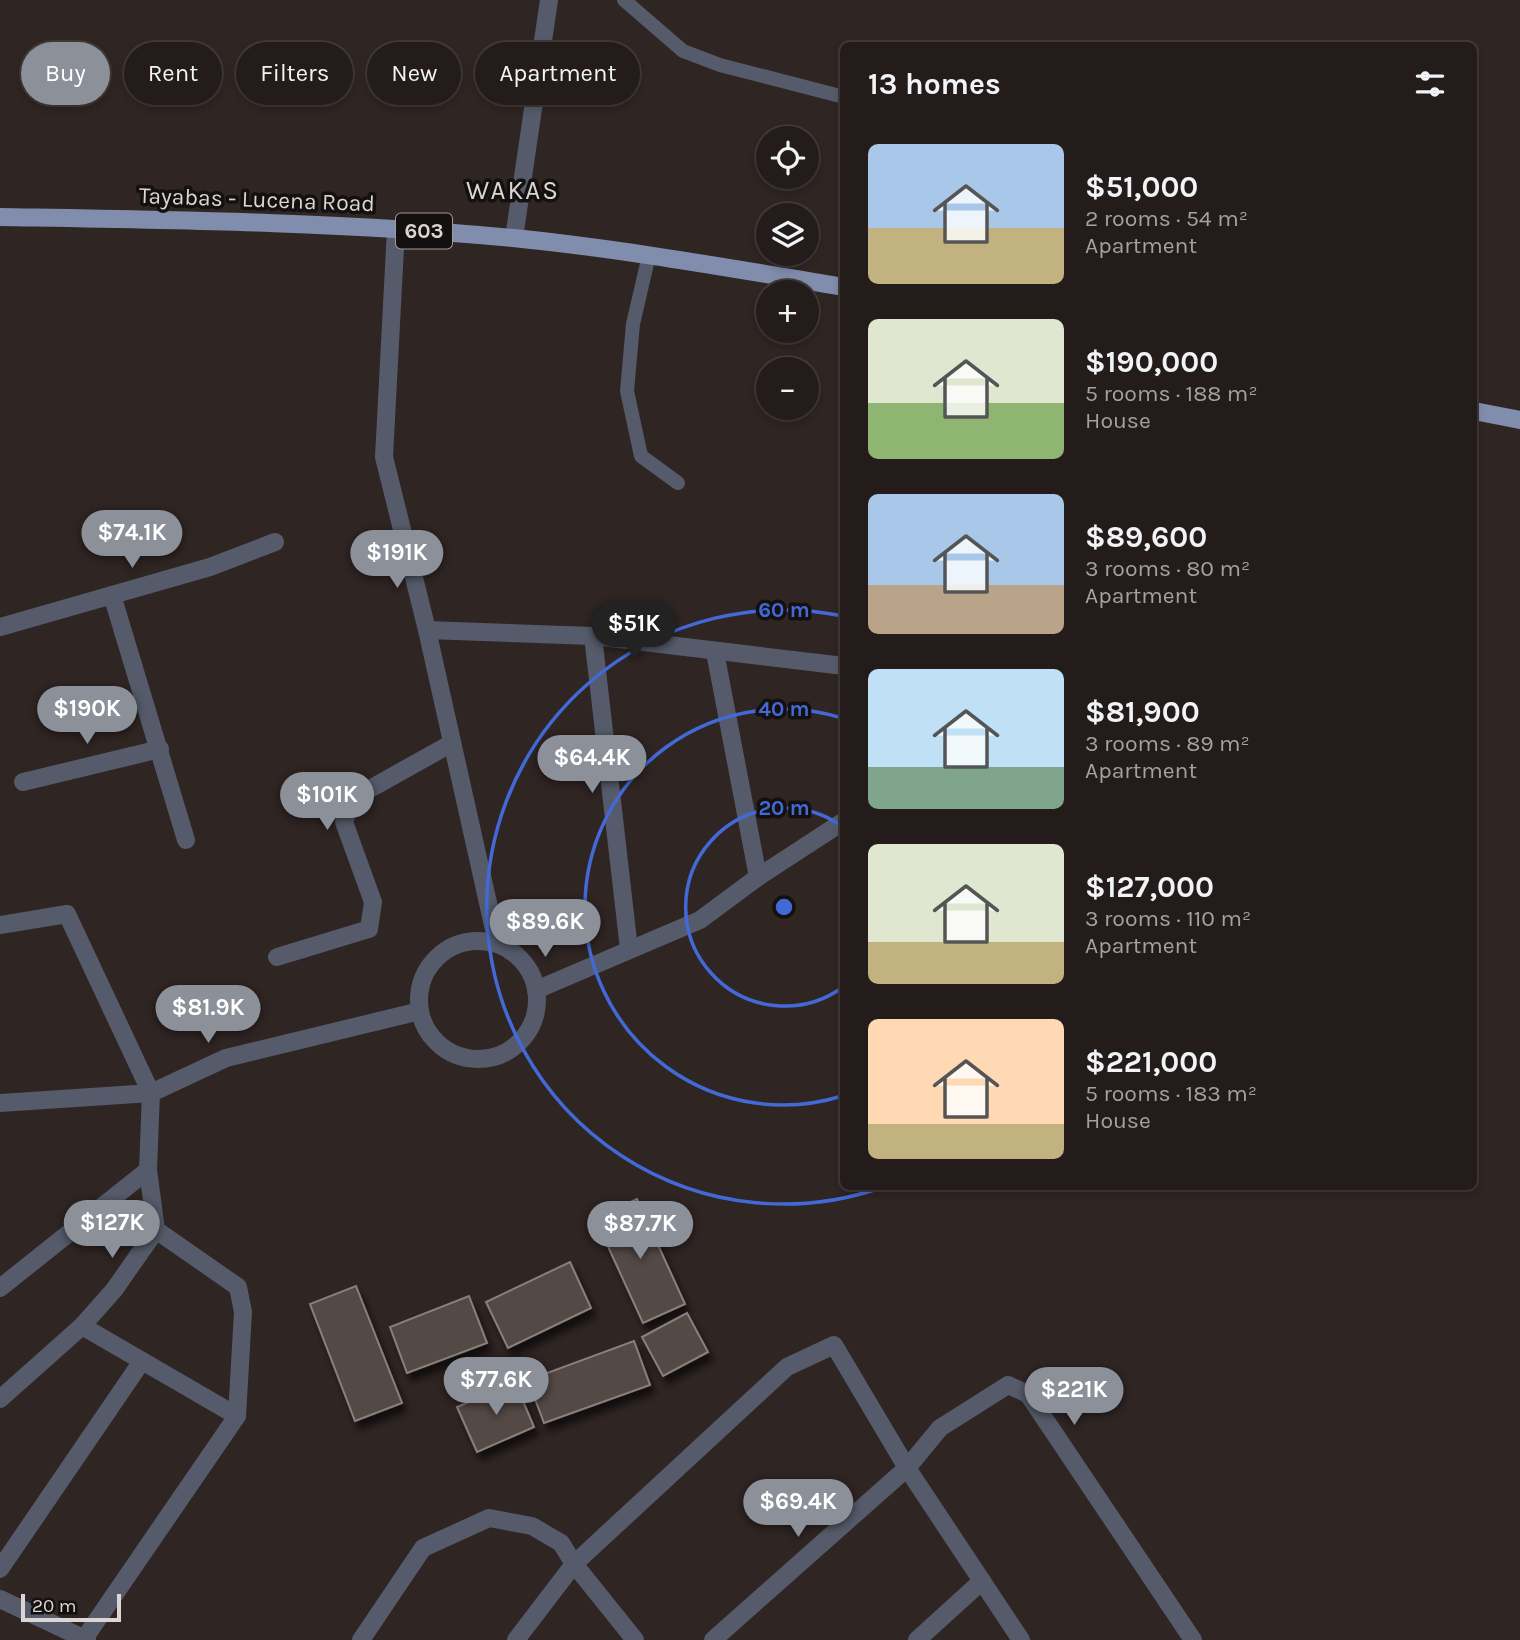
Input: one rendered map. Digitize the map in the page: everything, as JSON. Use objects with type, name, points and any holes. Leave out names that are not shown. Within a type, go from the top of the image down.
[{"type":"main road","name":"Tayabas - Lucena Road","points":[[0,217],[243,222],[514,238],[649,255],[840,286]]},
{"type":"main road","points":[[1477,412],[1520,420]]},
{"type":"street","points":[[514,238],[549,0]]},
{"type":"street","points":[[396,229],[384,457],[427,630],[497,943]]},
{"type":"street","points":[[0,627],[210,568],[275,542]]},
{"type":"street","points":[[112,595],[186,840]]},
{"type":"street","points":[[427,630],[593,636],[840,666]]},
{"type":"street","points":[[593,636],[629,949]]},
{"type":"street","points":[[715,652],[758,877]]},
{"type":"street","points":[[277,957],[369,929],[373,902],[344,822],[352,799],[452,743]]},
{"type":"street","points":[[23,782],[160,749]]},
{"type":"street","points":[[536,989],[700,920],[758,877],[840,824]]},
{"type":"street","points":[[0,925],[67,914],[151,1093],[148,1170],[156,1230],[114,1290],[82,1326],[0,1399]]},
{"type":"street","points":[[477,940],[497,943],[511,950],[523,961],[536,989],[537,1010],[530,1029],[517,1045],[499,1055],[479,1059],[459,1056],[442,1046],[428,1031],[421,1011],[420,991],[426,972],[439,956],[456,945],[477,940]]},
{"type":"street","points":[[1,1100],[151,1093],[226,1058],[421,1011]]},
{"type":"street","points":[[0,1288],[148,1170]]},
{"type":"street","points":[[0,1599],[85,1639],[237,1416],[243,1312],[238,1287],[156,1230]]},
{"type":"street","points":[[82,1326],[237,1416]]},
{"type":"street","points":[[516,1640],[574,1564],[787,1367],[834,1345],[907,1468],[1021,1640]]},
{"type":"street","points":[[0,1569],[142,1361]]},
{"type":"street","points":[[713,1640],[907,1468],[940,1428],[1009,1385],[1028,1394],[1193,1640]]},
{"type":"street","points":[[361,1640],[423,1548],[489,1518],[532,1525],[561,1543],[574,1564],[635,1640]]},
{"type":"street","points":[[917,1640],[982,1581]]},
{"type":"lane","points":[[624,0],[683,51],[720,65],[840,96]]},
{"type":"lane","points":[[649,255],[634,324],[627,391],[642,456],[678,483]]},
{"type":"building","points":[[637,1199],[685,1304],[643,1323],[595,1218]]},
{"type":"building","points":[[570,1262],[591,1308],[508,1348],[486,1302]]},
{"type":"building","points":[[356,1286],[402,1403],[355,1421],[310,1304]]},
{"type":"building","points":[[469,1296],[487,1343],[407,1373],[390,1327]]},
{"type":"building","points":[[687,1313],[708,1352],[663,1376],[642,1337]]},
{"type":"building","points":[[634,1341],[650,1385],[544,1423],[528,1380]]},
{"type":"building","points":[[515,1382],[534,1427],[477,1452],[457,1407]]},
{"type":"district","name":"WAKAS","points":[[513,190]]}]
